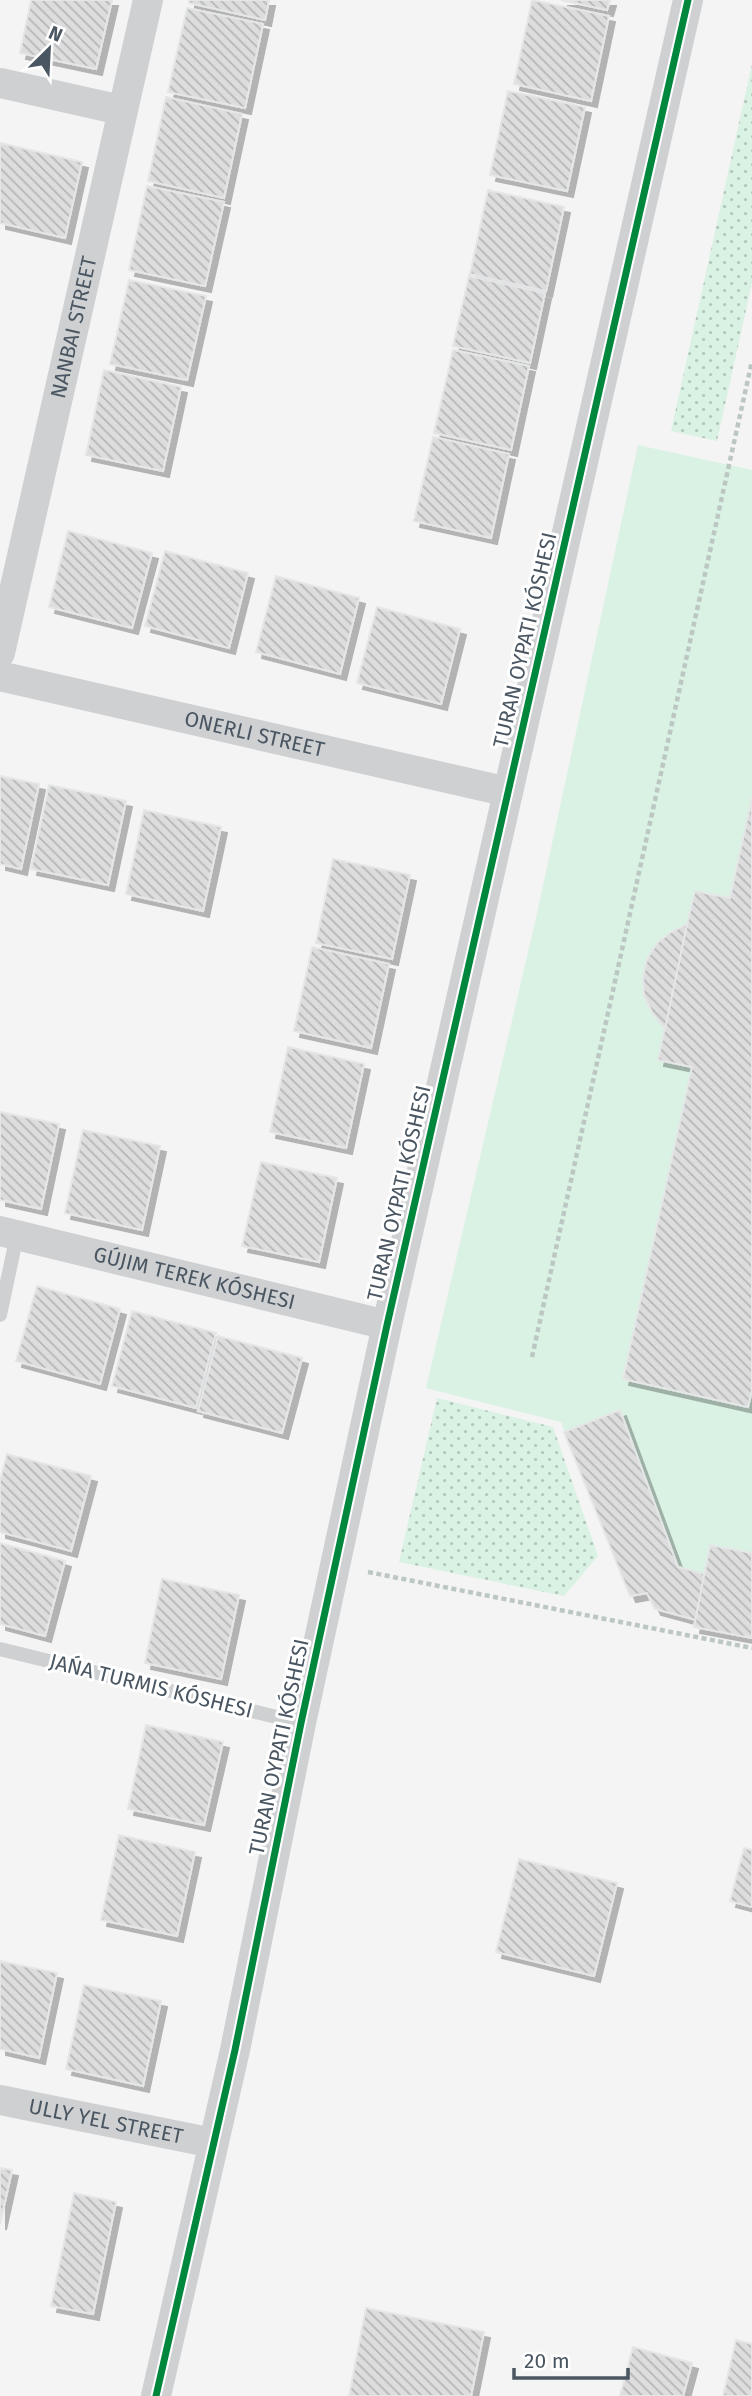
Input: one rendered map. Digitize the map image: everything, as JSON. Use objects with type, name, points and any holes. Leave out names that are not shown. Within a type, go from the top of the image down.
[{"type":"street","name":"NANBAI STREET","points":[[0,653],[148,0]]},
{"type":"street","points":[[156,2396],[234,2050],[387,1325],[688,0]]},
{"type":"street","points":[[0,83],[121,110]]},
{"type":"street","name":"ONERLI STREET","points":[[0,676],[508,792]]},
{"type":"street","name":"GÚJIM TEREK KÓSHESI","points":[[9,1233],[387,1325]]},
{"type":"street","name":"ULLY YEL STREET","points":[[0,2100],[213,2143]]},
{"type":"lane","points":[[0,1315],[9,1233]]},
{"type":"lane","points":[[0,1649],[301,1723]]},
{"type":"path","points":[[532,1357],[752,361]]},
{"type":"path","points":[[335,1566],[752,1647]]},
{"type":"green space","points":[[752,64],[752,283],[717,441],[671,431]]},
{"type":"green space","points":[[638,445],[752,470],[752,1638],[694,1627],[695,1620],[655,1609],[647,1593],[630,1596],[561,1422],[426,1388],[536,918]]},
{"type":"green space","points":[[437,1398],[553,1427],[598,1556],[564,1596],[399,1562]]},
{"type":"building","points":[[31,0],[112,0],[96,69],[20,53]]},
{"type":"building","points":[[189,0],[269,0],[265,20],[189,3]]},
{"type":"building","points":[[532,0],[609,16],[591,101],[514,84]]},
{"type":"building","points":[[561,0],[610,0],[607,10]]},
{"type":"building","points":[[187,8],[263,24],[245,108],[168,92]]},
{"type":"building","points":[[508,91],[585,107],[567,191],[490,175]]},
{"type":"building","points":[[166,97],[242,114],[224,198],[148,181]]},
{"type":"building","points":[[0,143],[82,162],[65,238],[0,223]]},
{"type":"building","points":[[147,186],[224,202],[205,286],[129,270]]},
{"type":"building","points":[[488,190],[564,207],[546,291],[470,274]]},
{"type":"building","points":[[469,276],[545,293],[530,363],[453,346]]},
{"type":"building","points":[[129,280],[206,296],[187,380],[110,364]]},
{"type":"building","points":[[453,350],[529,366],[511,450],[434,433]]},
{"type":"building","points":[[104,370],[181,387],[163,471],[86,455]]},
{"type":"building","points":[[433,437],[509,454],[491,538],[414,521]]},
{"type":"building","points":[[68,531],[152,553],[132,628],[49,607]]},
{"type":"building","points":[[165,551],[248,573],[229,648],[145,626]]},
{"type":"building","points":[[276,576],[359,598],[340,674],[256,652]]},
{"type":"building","points":[[377,607],[460,629],[441,704],[357,683]]},
{"type":"building","points":[[0,776],[39,784],[21,869],[0,864]]},
{"type":"building","points":[[49,785],[126,801],[108,885],[31,869]]},
{"type":"building","points":[[752,797],[752,1390],[748,1407],[623,1379],[692,1067],[658,1060],[687,924],[695,891],[730,898]]},
{"type":"building","points":[[144,810],[221,827],[203,911],[126,894]]},
{"type":"building","points":[[333,859],[410,875],[392,959],[316,943]]},
{"type":"building","points":[[687,924],[665,1029],[644,996],[643,977],[647,959],[657,943]]},
{"type":"building","points":[[312,947],[389,964],[371,1048],[294,1031]]},
{"type":"building","points":[[288,1047],[364,1064],[346,1148],[270,1132]]},
{"type":"building","points":[[0,1112],[59,1124],[41,1209],[0,1200]]},
{"type":"building","points":[[83,1130],[160,1146],[142,1230],[65,1213]]},
{"type":"building","points":[[261,1162],[337,1178],[319,1262],[242,1246]]},
{"type":"building","points":[[37,1286],[120,1309],[100,1384],[16,1361]]},
{"type":"building","points":[[132,1311],[216,1333],[196,1408],[112,1386]]},
{"type":"building","points":[[218,1336],[302,1358],[282,1433],[198,1411]]},
{"type":"building","points":[[620,1410],[678,1567],[705,1574],[696,1620],[655,1609],[647,1593],[630,1596],[564,1432]]},
{"type":"building","points":[[7,1454],[91,1476],[71,1551],[0,1532],[0,1481]]},
{"type":"building","points":[[0,1543],[65,1561],[45,1636],[0,1624]]},
{"type":"building","points":[[710,1545],[752,1553],[752,1638],[694,1627]]},
{"type":"building","points":[[162,1579],[239,1595],[221,1679],[145,1663]]},
{"type":"building","points":[[146,1725],[223,1742],[204,1825],[128,1809]]},
{"type":"building","points":[[119,1835],[195,1852],[177,1936],[101,1920]]},
{"type":"building","points":[[744,1848],[752,1850],[752,1907],[730,1901]]},
{"type":"building","points":[[519,1859],[617,1883],[594,1976],[496,1952]]},
{"type":"building","points":[[0,1961],[57,1973],[39,2058],[0,2049]]},
{"type":"building","points":[[84,1985],[161,2001],[143,2086],[66,2069]]},
{"type":"building","points":[[0,2168],[12,2170],[0,2224]]},
{"type":"building","points":[[74,2193],[116,2202],[93,2314],[51,2306]]},
{"type":"building","points":[[366,2308],[484,2332],[471,2396],[349,2396]]},
{"type":"building","points":[[736,2340],[752,2344],[752,2396],[723,2396]]},
{"type":"building","points":[[633,2347],[692,2363],[683,2396],[620,2396]]},
{"type":"cycle path","name":"TURAN OYPATI KÓSHESI","points":[[156,2396],[235,2050],[301,1723],[387,1325],[688,0]]}]
